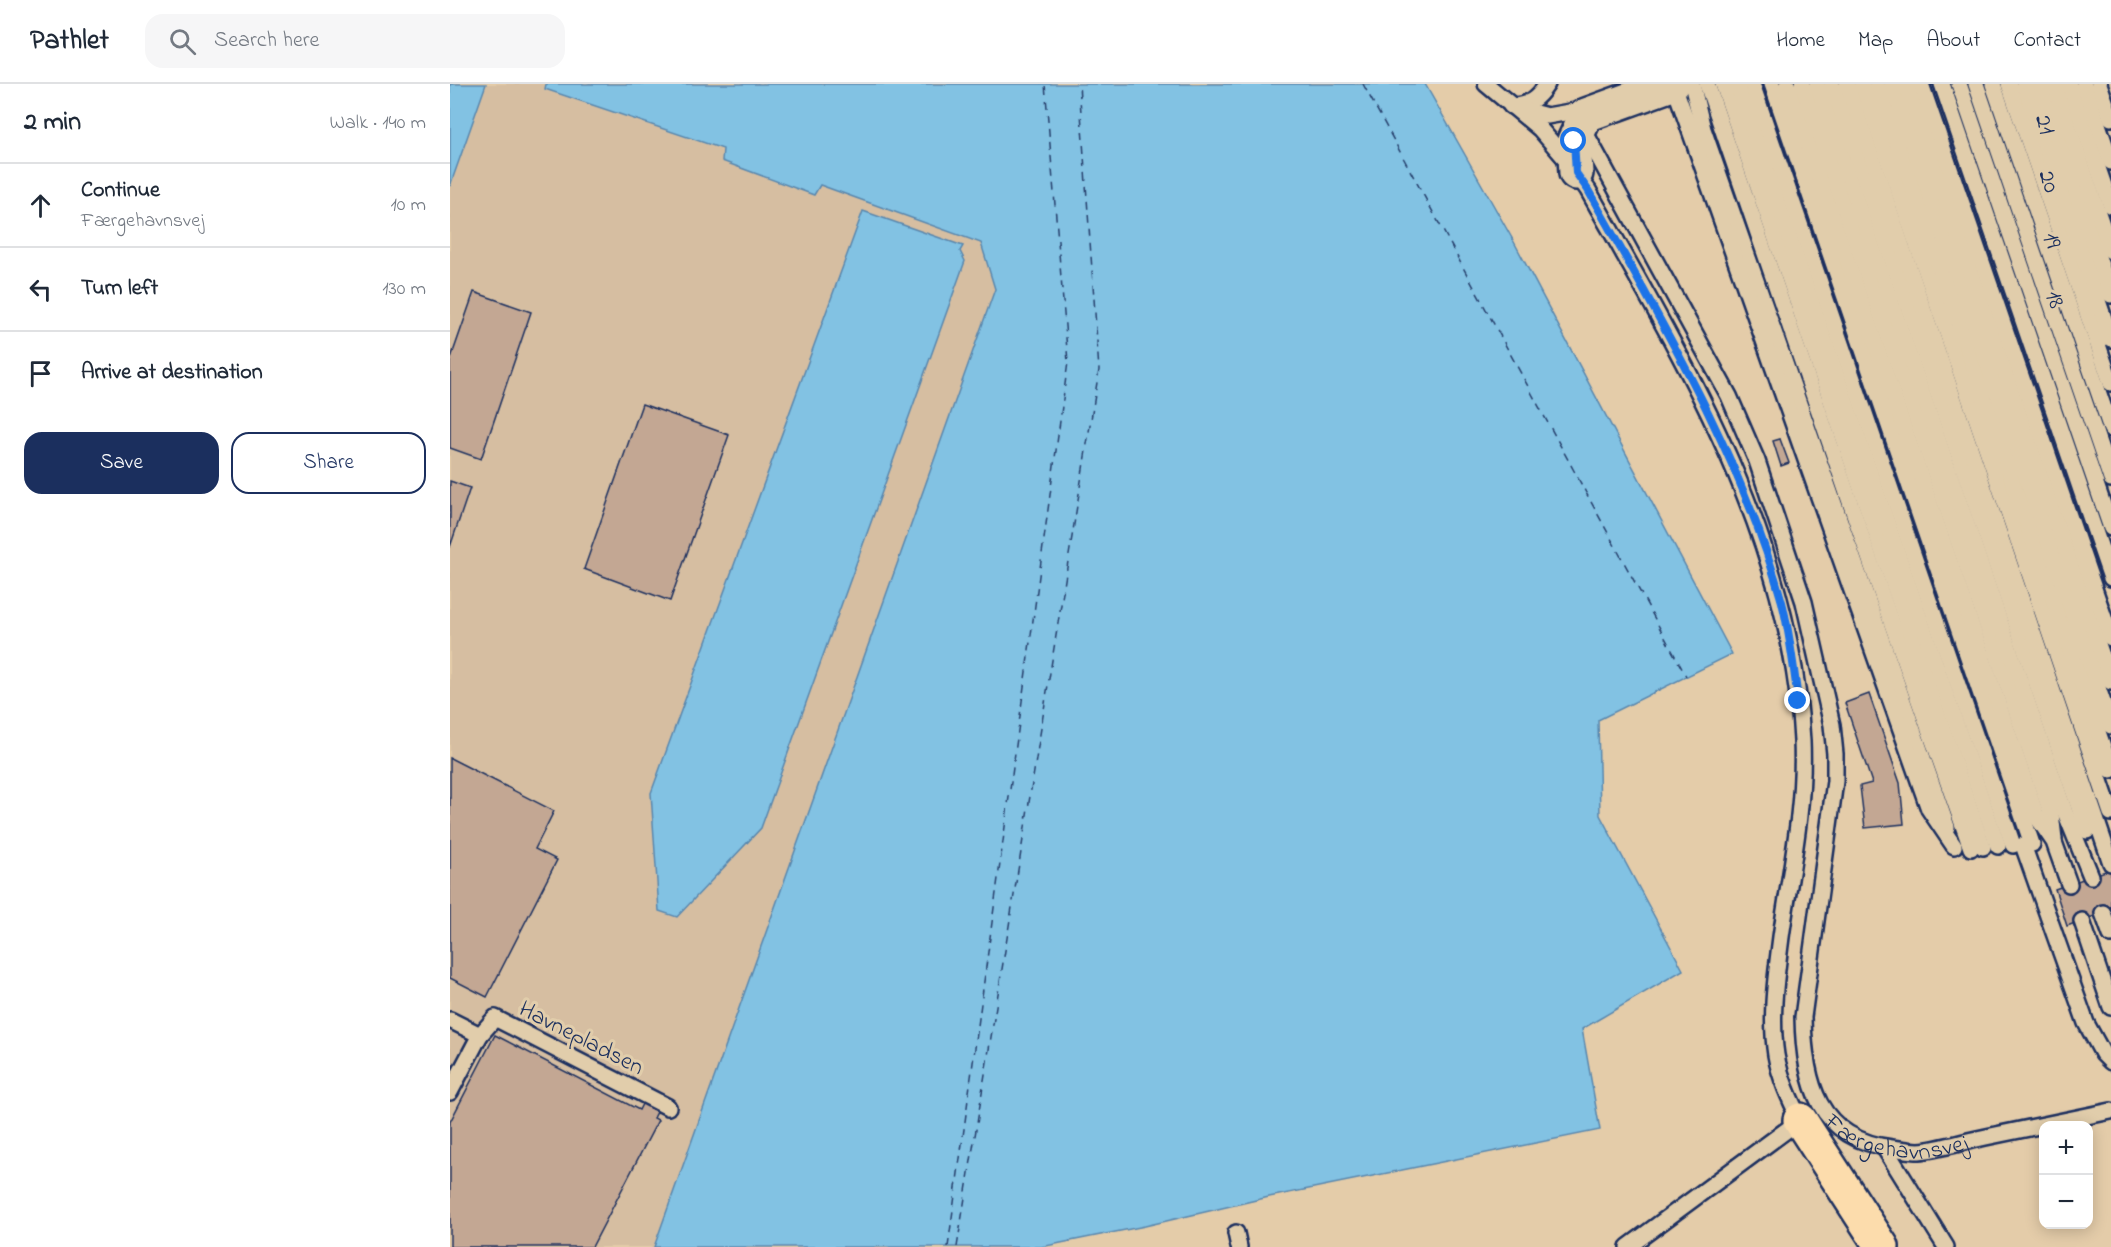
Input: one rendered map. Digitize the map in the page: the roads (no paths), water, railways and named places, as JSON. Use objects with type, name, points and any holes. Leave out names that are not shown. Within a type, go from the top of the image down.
[{"type":"main road","points":[[1810,1113],[1882,1247]]},
{"type":"street","points":[[1576,173],[1574,141],[1586,114],[1674,86]]},
{"type":"lane","points":[[1486,84],[1540,129],[1588,190],[1713,419],[1751,509],[1782,603],[1798,701],[1802,771],[1795,841],[1775,979],[1773,1019],[1776,1056],[1782,1080],[1810,1113]]},
{"type":"lane","points":[[1511,106],[1522,106],[1533,102],[1547,84]]},
{"type":"lane","points":[[1511,106],[1529,113],[1547,116],[1574,112],[1674,86],[1692,84],[1702,129],[1954,846]]},
{"type":"lane","points":[[1707,84],[2003,846],[2086,1023],[2103,1054],[2111,1062]]},
{"type":"lane","points":[[1722,84],[2003,846]]},
{"type":"lane","points":[[1737,84],[2003,846]]},
{"type":"lane","points":[[1752,84],[2003,846]]},
{"type":"lane","points":[[1772,84],[2003,846]]},
{"type":"lane","points":[[1787,84],[2037,817],[2054,842]]},
{"type":"lane","points":[[1802,84],[2051,813],[2054,842],[2069,884]]},
{"type":"lane","points":[[1817,84],[2065,812],[2093,829]]},
{"type":"lane","points":[[1832,84],[2093,829],[2111,863]]},
{"type":"lane","points":[[1846,84],[2093,829],[2091,876]]},
{"type":"lane","points":[[1862,84],[2111,813]]},
{"type":"lane","points":[[1877,84],[2111,770]]},
{"type":"lane","points":[[1892,84],[2111,726]]},
{"type":"lane","points":[[1906,84],[2111,682]]},
{"type":"lane","points":[[1921,84],[2111,638]]},
{"type":"lane","points":[[1942,84],[2111,578]]},
{"type":"lane","name":"18","points":[[1959,84],[2111,528]]},
{"type":"lane","name":"19","points":[[1976,84],[2111,478]]},
{"type":"lane","name":"20","points":[[1993,84],[2111,429]]},
{"type":"lane","name":"21","points":[[2009,84],[2111,383]]},
{"type":"lane","points":[[2024,84],[2111,339]]},
{"type":"lane","points":[[2039,84],[2111,295]]},
{"type":"lane","points":[[2054,84],[2111,250]]},
{"type":"lane","points":[[2069,84],[2111,206]]},
{"type":"lane","points":[[2084,84],[2111,162]]},
{"type":"lane","points":[[2100,84],[2111,118]]},
{"type":"lane","points":[[1674,86],[1929,809],[1954,846]]},
{"type":"lane","points":[[1574,112],[1729,396],[1757,461],[1804,602],[1825,689],[1835,754],[1835,781],[1803,1017],[1803,1049],[1808,1075],[1810,1113]]},
{"type":"lane","points":[[1954,846],[2003,846],[2054,842],[2093,829]]},
{"type":"lane","points":[[2103,913],[2111,935]]},
{"type":"lane","points":[[2082,921],[2111,1007]]},
{"type":"lane","name":"Havnepladsen","points":[[450,1092],[480,1035],[495,1018],[669,1107]]},
{"type":"lane","points":[[450,1020],[480,1035]]},
{"type":"lane","name":"Færgehavnsvej","points":[[1628,1247],[1810,1113],[1860,1141],[1884,1147],[1919,1150],[2111,1111]]},
{"type":"lane","points":[[1884,1147],[1946,1247]]},
{"type":"water","points":[[450,84],[486,84],[450,186]]},
{"type":"water","points":[[546,84],[1425,84],[1513,240],[1732,654],[1598,720],[1600,815],[1683,970],[1582,1029],[1600,1130],[1269,1197],[1041,1247],[654,1247],[995,289],[981,243],[820,185],[814,195],[722,161],[723,149],[545,89]]},
{"type":"water","points":[[863,211],[963,246],[960,251],[965,261],[761,828],[677,917],[659,911],[651,793]]}]
